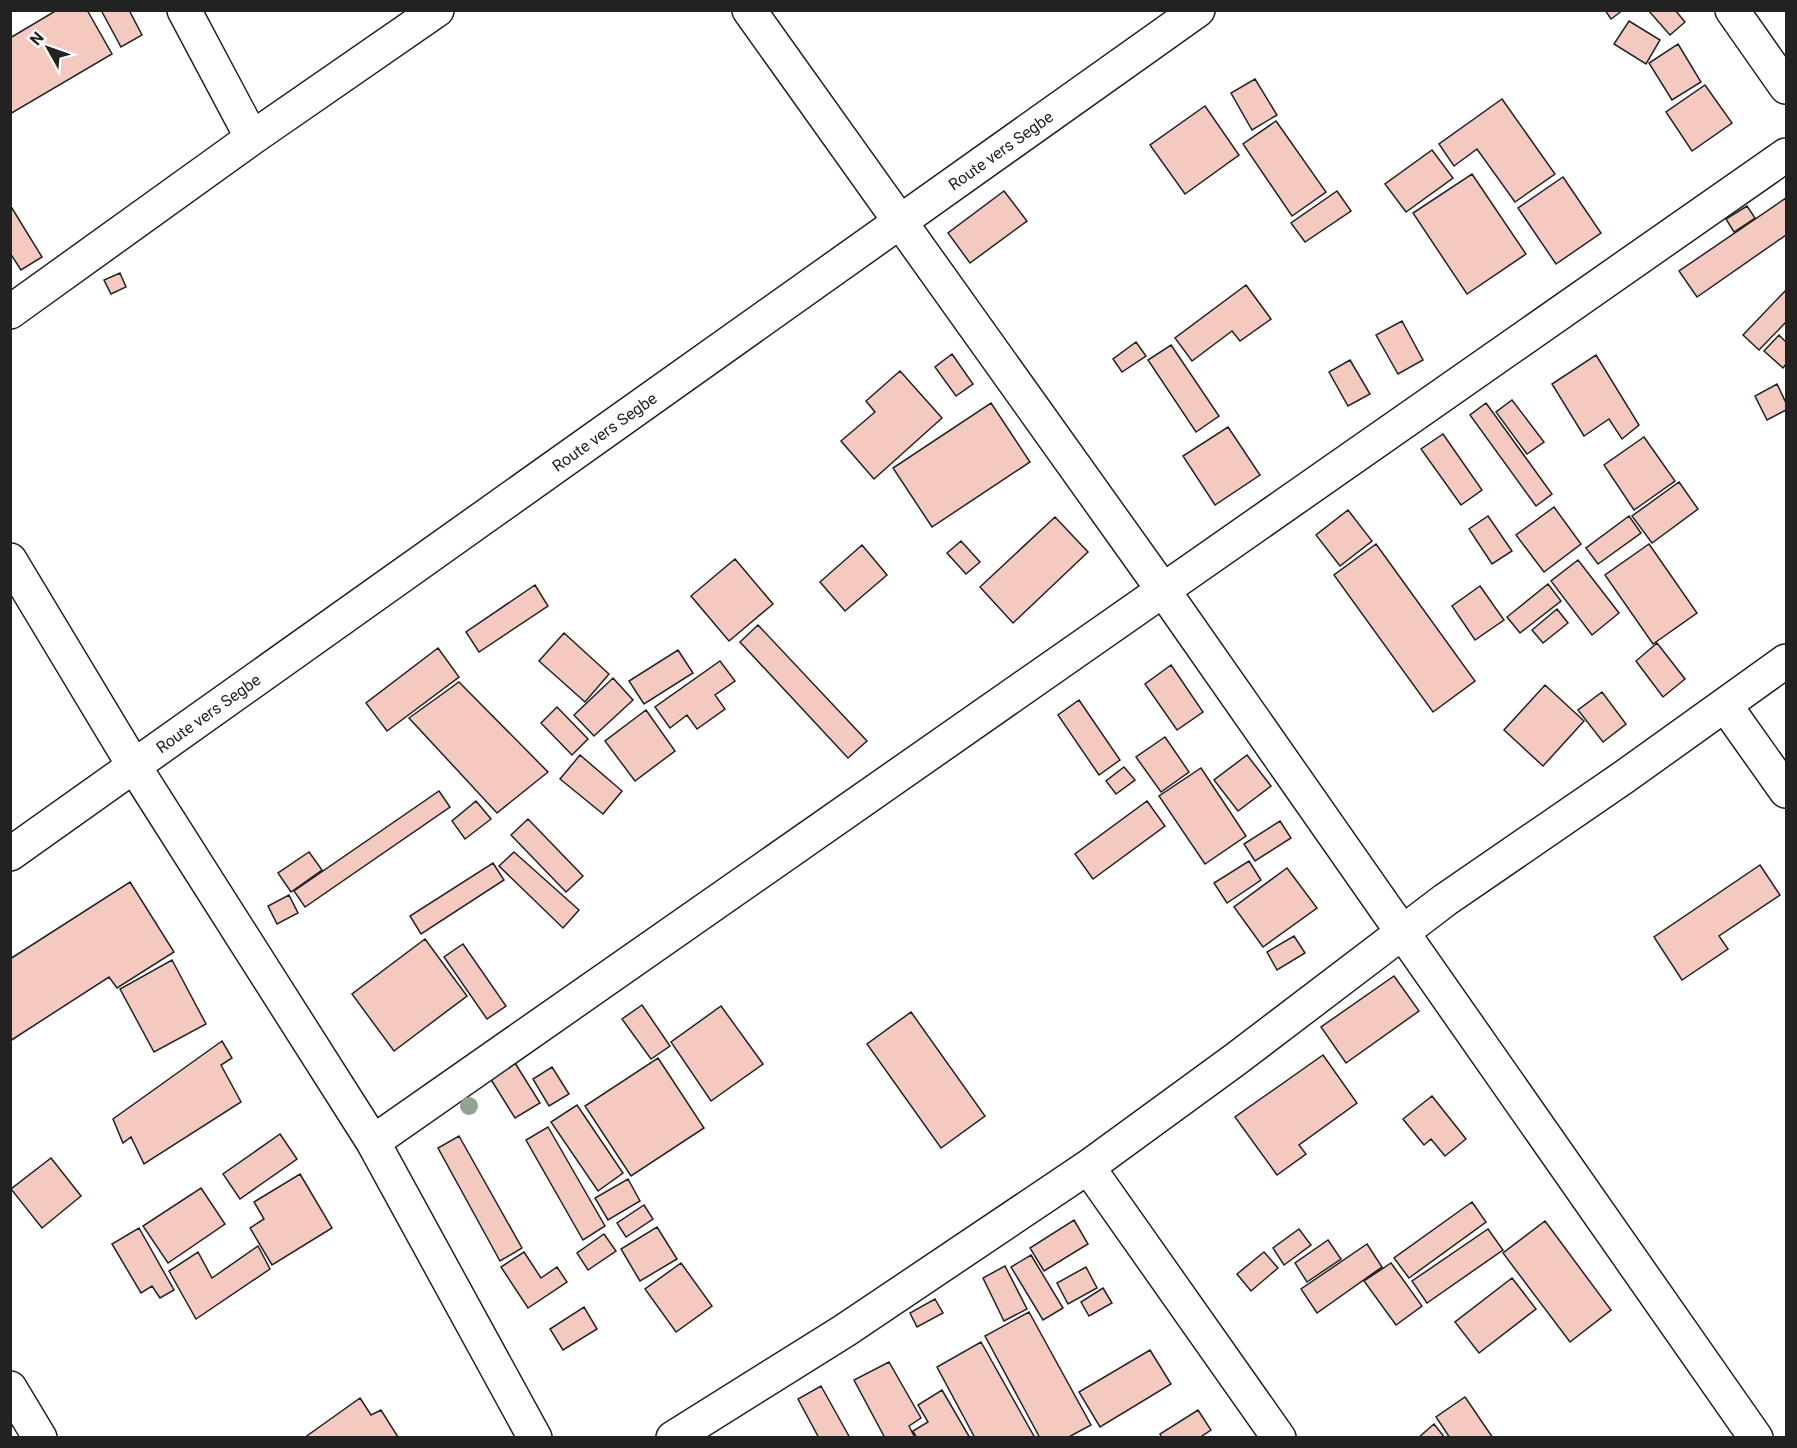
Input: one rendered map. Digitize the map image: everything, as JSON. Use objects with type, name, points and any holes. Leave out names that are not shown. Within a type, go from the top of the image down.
[{"type":"street","points":[[184,10],[252,138]]},
{"type":"street","points":[[10,312],[252,138],[437,10]]},
{"type":"street","points":[[748,10],[1163,590],[1755,1437]]},
{"type":"street","name":"Route vers Segbe","points":[[10,854],[1198,10]]},
{"type":"street","points":[[1732,10],[1786,87]]},
{"type":"street","points":[[374,1142],[1786,154]]},
{"type":"street","points":[[10,560],[134,766],[374,1142],[535,1437]]},
{"type":"street","points":[[673,1437],[844,1331],[1089,1167],[1236,1059],[1402,932],[1786,661]]},
{"type":"street","points":[[1725,705],[1786,792]]},
{"type":"street","points":[[1089,1167],[1279,1437]]},
{"type":"street","points":[[10,1388],[40,1437]]},
{"type":"building","points":[[57,10],[87,10],[112,54],[10,114],[10,38]]},
{"type":"building","points":[[101,10],[129,10],[142,35],[121,47]]},
{"type":"building","points":[[1605,10],[1623,10],[1611,19]]},
{"type":"building","points":[[1648,10],[1675,10],[1685,22],[1670,35]]},
{"type":"building","points":[[1629,21],[1660,40],[1646,64],[1614,44]]},
{"type":"building","points":[[1678,44],[1701,82],[1672,100],[1649,63]]},
{"type":"building","points":[[1255,79],[1277,115],[1252,130],[1231,93]]},
{"type":"building","points":[[1705,85],[1732,123],[1692,151],[1666,112]]},
{"type":"building","points":[[1502,99],[1555,174],[1515,202],[1477,149],[1454,166],[1439,144]]},
{"type":"building","points":[[1205,106],[1239,155],[1185,194],[1150,145]]},
{"type":"building","points":[[1276,121],[1326,192],[1292,216],[1243,144]]},
{"type":"building","points":[[1432,150],[1453,178],[1406,212],[1385,184]]},
{"type":"building","points":[[1472,174],[1526,254],[1467,294],[1413,213]]},
{"type":"building","points":[[1563,177],[1601,233],[1556,264],[1518,208]]},
{"type":"building","points":[[1004,191],[1027,221],[970,263],[948,233]]},
{"type":"building","points":[[1337,191],[1351,211],[1305,242],[1291,223]]},
{"type":"building","points":[[1786,198],[1786,235],[1697,297],[1679,271]]},
{"type":"building","points":[[10,205],[42,257],[21,270],[10,253]]},
{"type":"building","points":[[1747,206],[1755,218],[1734,232],[1726,219]]},
{"type":"building","points":[[120,273],[126,287],[111,294],[104,280]]},
{"type":"building","points":[[1246,285],[1271,319],[1240,341],[1232,331],[1192,361],[1175,338]]},
{"type":"building","points":[[1786,290],[1786,322],[1759,350],[1743,335]]},
{"type":"building","points":[[1402,321],[1423,360],[1398,374],[1376,335]]},
{"type":"building","points":[[1779,335],[1786,342],[1786,364],[1783,368],[1764,351]]},
{"type":"building","points":[[1136,342],[1146,356],[1122,372],[1113,359]]},
{"type":"building","points":[[1171,345],[1219,416],[1196,432],[1148,360]]},
{"type":"building","points":[[952,354],[973,384],[956,396],[935,367]]},
{"type":"building","points":[[1596,355],[1639,425],[1622,439],[1609,419],[1584,436],[1552,384]]},
{"type":"building","points":[[1350,360],[1370,394],[1348,406],[1329,372]]},
{"type":"building","points":[[900,371],[942,418],[874,479],[841,441],[875,412],[866,401]]},
{"type":"building","points":[[1777,384],[1786,403],[1786,410],[1767,420],[1755,396]]},
{"type":"building","points":[[1512,400],[1544,442],[1527,454],[1496,412]]},
{"type":"building","points":[[991,403],[1030,462],[932,527],[893,468]]},
{"type":"building","points":[[1486,403],[1552,494],[1536,506],[1470,415]]},
{"type":"building","points":[[1228,427],[1260,475],[1215,505],[1183,456]]},
{"type":"building","points":[[1443,434],[1482,490],[1461,505],[1421,449]]},
{"type":"building","points":[[1644,437],[1675,481],[1634,510],[1604,465]]},
{"type":"building","points":[[1679,482],[1698,509],[1652,543],[1632,516]]},
{"type":"building","points":[[1554,507],[1581,544],[1544,572],[1516,535]]},
{"type":"building","points":[[1348,510],[1372,541],[1340,566],[1316,535]]},
{"type":"building","points":[[1488,516],[1512,551],[1492,564],[1469,529]]},
{"type":"building","points":[[1629,516],[1641,533],[1598,564],[1586,548]]},
{"type":"building","points":[[1055,517],[1088,552],[1013,623],[980,587]]},
{"type":"building","points":[[961,541],[980,562],[966,574],[947,553]]},
{"type":"building","points":[[1376,544],[1475,681],[1433,712],[1334,575]]},
{"type":"building","points":[[1649,544],[1697,613],[1653,644],[1605,575]]},
{"type":"building","points":[[862,545],[887,575],[845,611],[820,582]]},
{"type":"building","points":[[735,559],[773,604],[729,641],[691,596]]},
{"type":"building","points":[[1578,560],[1619,613],[1592,635],[1551,581]]},
{"type":"building","points":[[1548,584],[1561,601],[1520,633],[1507,617]]},
{"type":"building","points":[[535,585],[548,606],[479,652],[466,632]]},
{"type":"building","points":[[1480,586],[1504,620],[1475,640],[1452,606]]},
{"type":"building","points":[[1557,609],[1568,623],[1543,643],[1532,630]]},
{"type":"building","points":[[758,625],[867,741],[848,758],[740,642]]},
{"type":"building","points":[[564,633],[609,674],[585,702],[539,661]]},
{"type":"building","points":[[1657,643],[1685,679],[1663,697],[1636,661]]},
{"type":"building","points":[[438,648],[459,677],[387,731],[366,703]]},
{"type":"building","points":[[678,650],[693,673],[644,704],[629,681]]},
{"type":"building","points":[[720,661],[735,681],[715,695],[725,709],[697,729],[687,715],[670,728],[655,707]]},
{"type":"building","points":[[1171,665],[1203,712],[1177,730],[1145,684]]},
{"type":"building","points":[[613,678],[633,700],[594,736],[574,715]]},
{"type":"building","points":[[459,682],[548,772],[497,813],[409,718]]},
{"type":"building","points":[[1545,685],[1584,721],[1543,766],[1504,730]]},
{"type":"building","points":[[1602,692],[1626,724],[1603,742],[1578,710]]},
{"type":"building","points":[[1079,700],[1120,760],[1099,775],[1058,715]]},
{"type":"building","points":[[557,707],[588,739],[572,755],[541,723]]},
{"type":"building","points":[[646,710],[675,751],[635,781],[605,741]]},
{"type":"building","points":[[1165,737],[1189,772],[1161,792],[1136,757]]},
{"type":"building","points":[[580,755],[622,791],[603,814],[560,779]]},
{"type":"building","points":[[1247,755],[1271,786],[1238,811],[1214,780]]},
{"type":"building","points":[[1124,767],[1135,780],[1116,794],[1106,781]]},
{"type":"building","points":[[1201,768],[1246,836],[1205,864],[1159,796]]},
{"type":"building","points":[[439,791],[450,807],[305,907],[294,891]]},
{"type":"building","points":[[476,801],[491,819],[465,839],[452,821]]},
{"type":"building","points":[[1147,801],[1165,826],[1093,879],[1075,854]]},
{"type":"building","points":[[528,819],[583,876],[566,892],[511,835]]},
{"type":"building","points":[[1280,821],[1291,838],[1255,861],[1244,844]]},
{"type":"building","points":[[309,852],[322,870],[291,892],[278,873]]},
{"type":"building","points":[[514,852],[579,910],[563,928],[499,866]]},
{"type":"building","points":[[1249,861],[1261,880],[1227,903],[1214,883]]},
{"type":"building","points":[[493,863],[504,880],[421,934],[410,916]]},
{"type":"building","points":[[1760,865],[1780,895],[1719,936],[1728,949],[1682,980],[1654,937]]},
{"type":"building","points":[[1287,868],[1317,908],[1263,947],[1234,907]]},
{"type":"building","points":[[130,882],[174,952],[117,988],[109,977],[10,1041],[10,959]]},
{"type":"building","points":[[289,895],[298,913],[277,924],[268,906]]},
{"type":"building","points":[[1294,936],[1305,953],[1277,970],[1267,952]]},
{"type":"building","points":[[425,939],[467,996],[394,1051],[352,994]]},
{"type":"building","points":[[463,944],[506,1006],[487,1019],[444,957]]},
{"type":"building","points":[[172,960],[206,1024],[154,1052],[120,989]]},
{"type":"building","points":[[1394,976],[1419,1011],[1346,1063],[1321,1027]]},
{"type":"building","points":[[642,1005],[670,1046],[651,1059],[622,1019]]},
{"type":"building","points":[[721,1006],[763,1064],[711,1101],[671,1042]]},
{"type":"building","points":[[911,1012],[985,1116],[941,1148],[867,1044]]},
{"type":"building","points":[[222,1041],[232,1058],[221,1065],[241,1102],[144,1164],[131,1137],[123,1143],[113,1119]]},
{"type":"building","points":[[1323,1055],[1357,1103],[1299,1145],[1306,1154],[1277,1175],[1235,1117]]},
{"type":"building","points":[[658,1058],[704,1128],[631,1176],[585,1106]]},
{"type":"building","points":[[515,1063],[540,1103],[515,1118],[490,1078]]},
{"type":"building","points":[[552,1067],[569,1094],[549,1106],[533,1079]]},
{"type":"building","points":[[1432,1096],[1466,1139],[1445,1156],[1431,1139],[1424,1145],[1403,1119]]},
{"type":"building","points":[[577,1105],[623,1173],[598,1191],[551,1122]]},
{"type":"building","points":[[548,1127],[605,1226],[583,1240],[526,1140]]},
{"type":"building","points":[[280,1134],[297,1159],[240,1199],[223,1174]]},
{"type":"building","points":[[459,1136],[522,1248],[500,1261],[438,1148]]},
{"type":"building","points":[[51,1158],[81,1196],[42,1228],[11,1189]]},
{"type":"building","points":[[300,1174],[332,1228],[272,1265],[250,1228],[264,1219],[254,1202]]},
{"type":"building","points":[[628,1179],[640,1201],[608,1220],[595,1198]]},
{"type":"building","points":[[201,1188],[225,1224],[168,1263],[143,1226]]},
{"type":"building","points":[[1472,1202],[1486,1222],[1409,1278],[1394,1258]]},
{"type":"building","points":[[644,1205],[653,1219],[626,1237],[617,1223]]},
{"type":"building","points":[[1074,1220],[1088,1244],[1044,1271],[1030,1248]]},
{"type":"building","points":[[1545,1221],[1611,1310],[1570,1342],[1503,1253]]},
{"type":"building","points":[[657,1227],[677,1259],[640,1281],[621,1249]]},
{"type":"building","points":[[139,1228],[174,1290],[160,1298],[152,1286],[141,1293],[112,1244]]},
{"type":"building","points":[[1299,1229],[1311,1245],[1284,1265],[1273,1248]]},
{"type":"building","points":[[1488,1229],[1503,1250],[1427,1303],[1412,1281]]},
{"type":"building","points":[[604,1234],[616,1251],[588,1270],[577,1253]]},
{"type":"building","points":[[1328,1240],[1341,1259],[1307,1282],[1295,1263]]},
{"type":"building","points":[[1367,1244],[1382,1267],[1317,1313],[1301,1289]]},
{"type":"building","points":[[258,1246],[270,1269],[196,1319],[169,1271],[198,1252],[212,1278]]},
{"type":"building","points":[[524,1252],[541,1278],[557,1267],[567,1282],[528,1308],[501,1267]]},
{"type":"building","points":[[1264,1252],[1278,1268],[1251,1291],[1237,1274]]},
{"type":"building","points":[[1031,1255],[1063,1308],[1043,1320],[1011,1267]]},
{"type":"building","points":[[681,1263],[712,1306],[676,1332],[645,1289]]},
{"type":"building","points":[[1391,1263],[1422,1306],[1396,1325],[1364,1281]]},
{"type":"building","points":[[1005,1266],[1027,1309],[1004,1321],[983,1278]]},
{"type":"building","points":[[1086,1267],[1097,1288],[1068,1304],[1057,1283]]},
{"type":"building","points":[[1512,1278],[1536,1309],[1479,1353],[1455,1322]]},
{"type":"building","points":[[1103,1288],[1112,1303],[1089,1316],[1081,1302]]},
{"type":"building","points":[[935,1299],[943,1313],[917,1327],[910,1313]]},
{"type":"building","points":[[584,1307],[597,1329],[563,1350],[550,1329]]},
{"type":"building","points":[[1029,1312],[1091,1425],[1067,1438],[1040,1438],[985,1336]]},
{"type":"building","points":[[981,1342],[1035,1438],[975,1438],[937,1367]]},
{"type":"building","points":[[1150,1350],[1171,1384],[1100,1427],[1079,1392]]},
{"type":"building","points":[[889,1362],[921,1418],[909,1426],[915,1438],[885,1438],[854,1380]]},
{"type":"building","points":[[821,1386],[850,1438],[819,1438],[798,1399]]},
{"type":"building","points":[[942,1390],[970,1438],[917,1438],[913,1431],[928,1422],[918,1405]]},
{"type":"building","points":[[1465,1397],[1493,1438],[1450,1438],[1436,1417]]},
{"type":"building","points":[[360,1398],[371,1415],[381,1410],[398,1437],[304,1438]]},
{"type":"building","points":[[1198,1410],[1211,1430],[1199,1438],[1162,1438],[1160,1434]]},
{"type":"building","points":[[1434,1424],[1445,1438],[1418,1438]]}]
